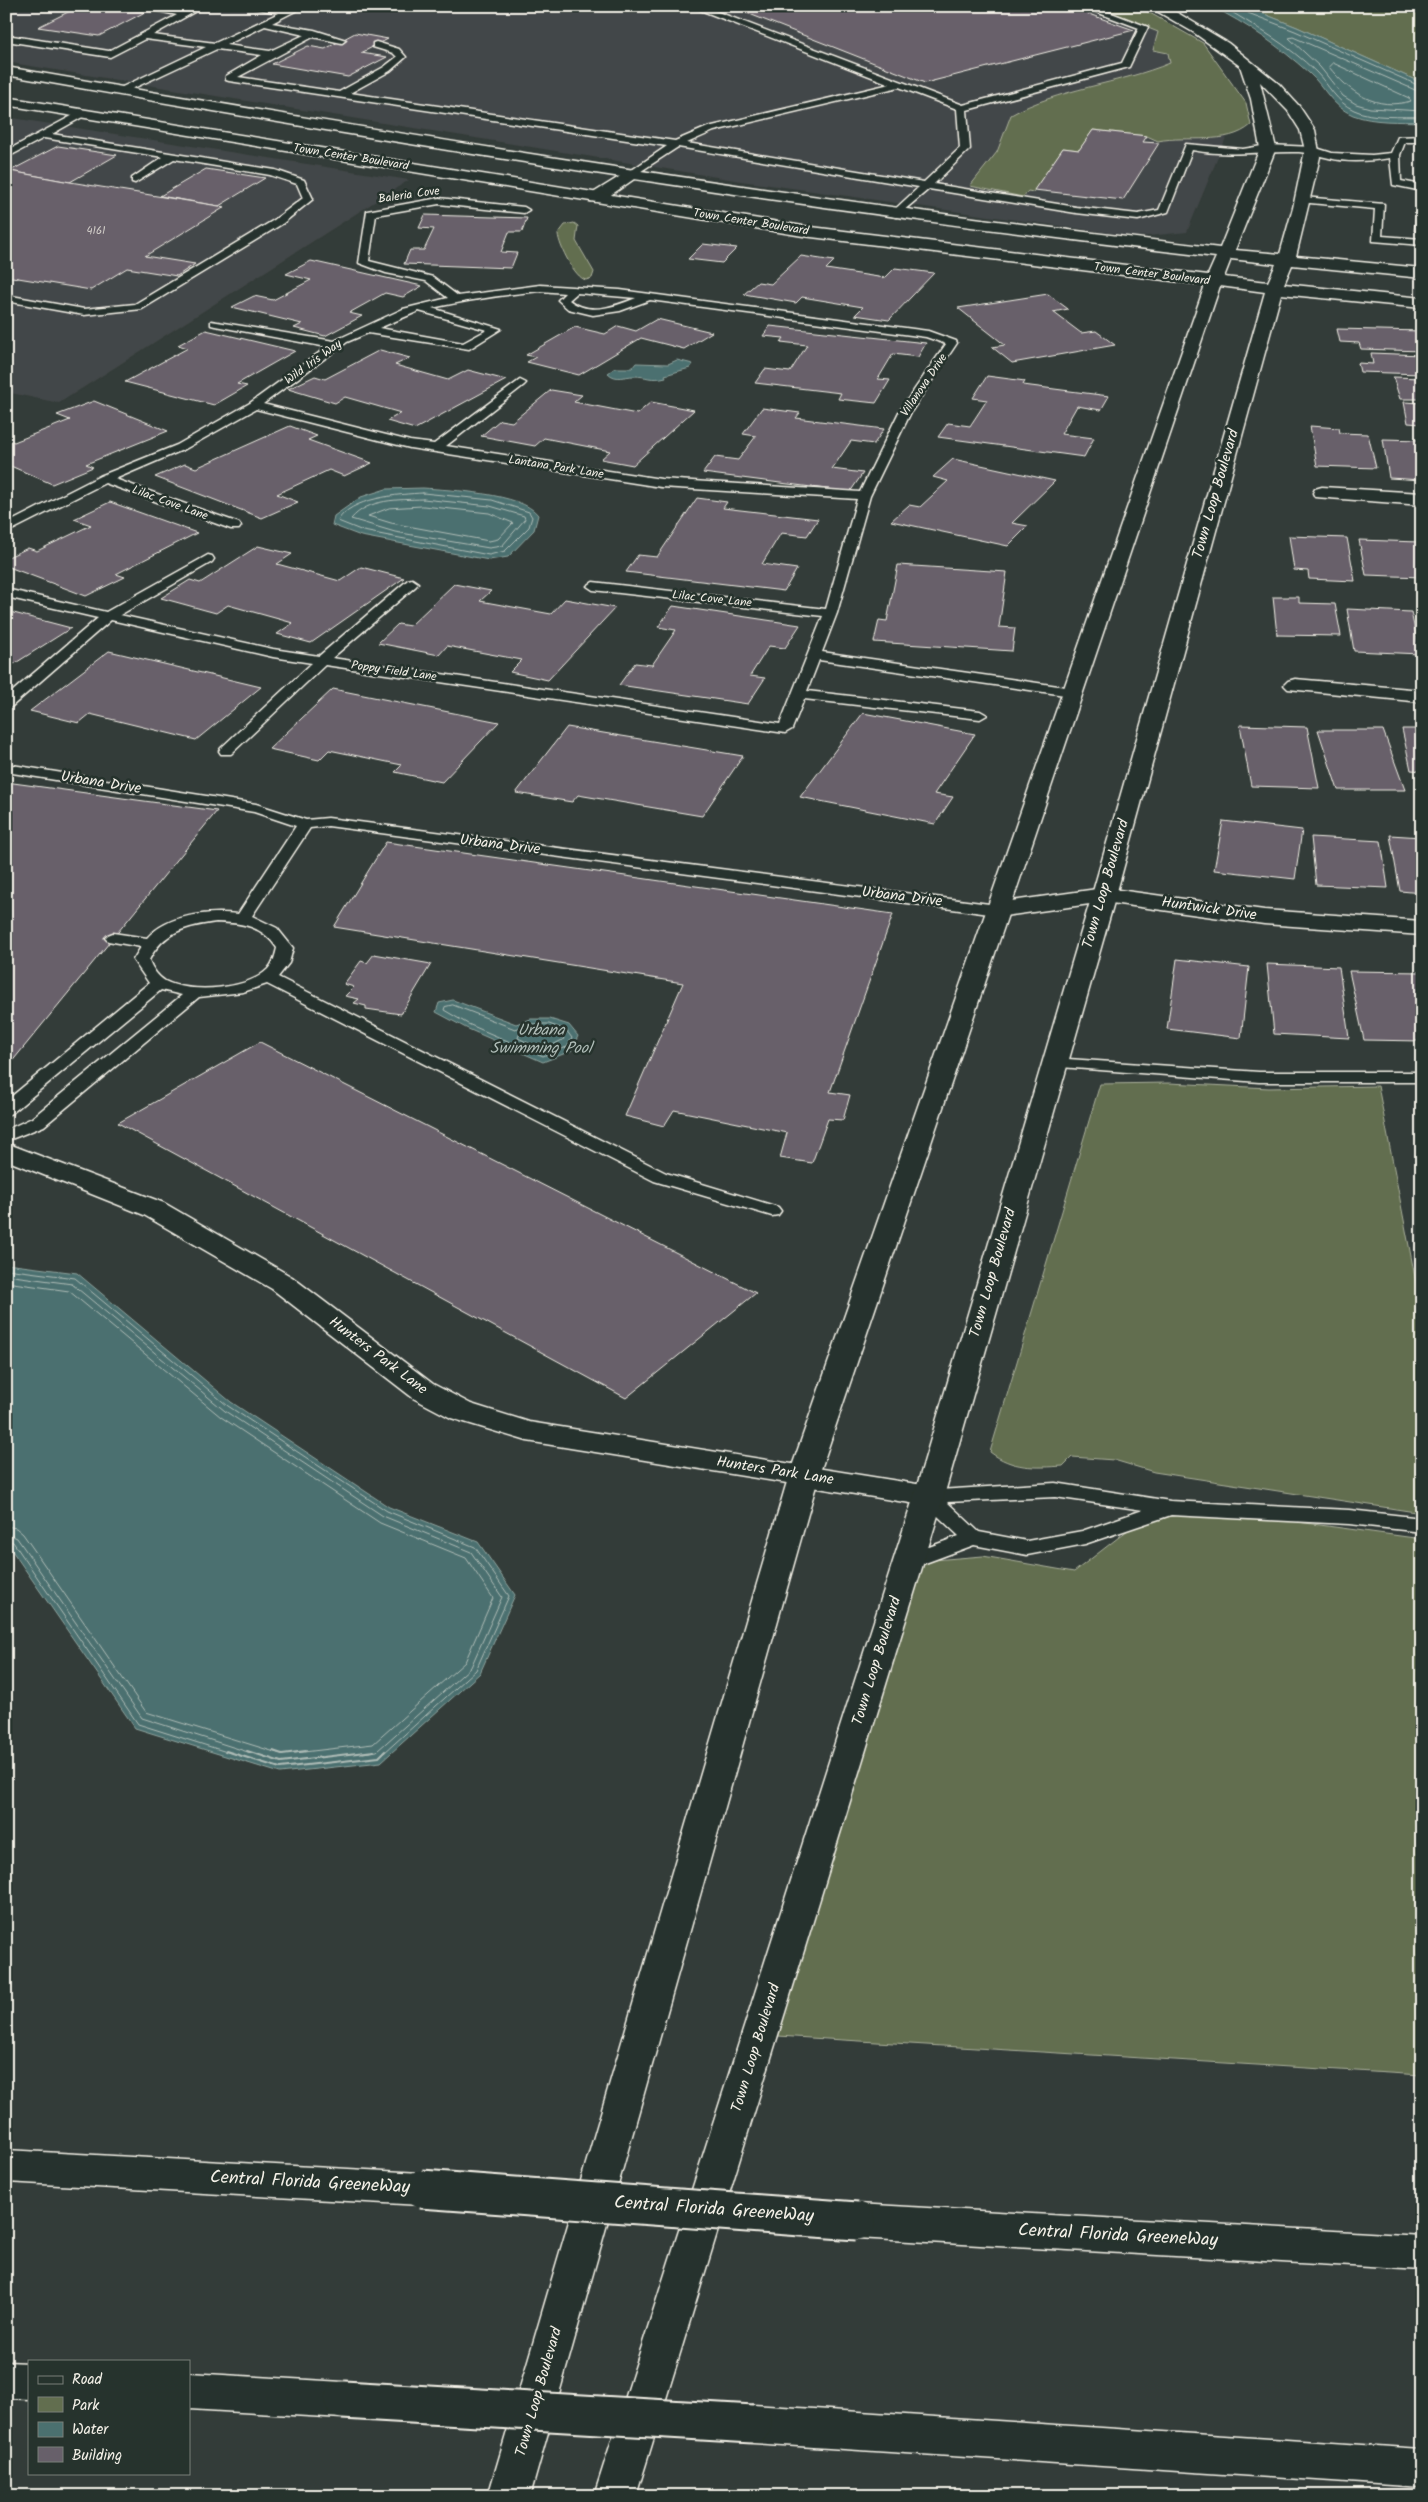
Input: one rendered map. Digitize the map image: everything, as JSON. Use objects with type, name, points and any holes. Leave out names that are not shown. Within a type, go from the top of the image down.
[{"type":"main road","name":"Town Loop Boulevard","points":[[615,2496],[930,1496],[1053,1063],[1104,894],[1274,288],[1288,260],[1303,200],[1322,148],[1303,119],[1281,94],[1247,64],[1171,13],[1155,6]]},
{"type":"main road","points":[[1247,64],[1258,99],[1268,148]]},
{"type":"main road","name":"Town Center Boulevard","points":[[6,71],[382,134],[896,214],[1226,254],[1422,273]]},
{"type":"main road","name":"Town Center Boulevard","points":[[6,93],[67,99],[98,97],[121,91]]},
{"type":"main road","name":"Town Center Boulevard","points":[[6,101],[803,231],[1274,288],[1422,303]]},
{"type":"main road","name":"Town Center Boulevard","points":[[83,113],[104,106],[148,105],[313,130],[382,134]]},
{"type":"main road","name":"Town Loop Boulevard","points":[[509,2496],[804,1475],[1214,281],[1268,148]]},
{"type":"main road","points":[[596,198],[632,174]]},
{"type":"main road","points":[[1322,493],[1422,499]]},
{"type":"main road","points":[[1294,685],[1422,696]]},
{"type":"main road","name":"Huntwick Drive","points":[[997,910],[1104,894],[1264,916],[1422,928]]},
{"type":"main road","name":"Hunters Park Lane","points":[[6,1151],[154,1209],[282,1283],[423,1391],[461,1411],[527,1431],[930,1496]]},
{"type":"main road","name":"Central Florida GreeneWay","points":[[6,2166],[421,2189],[857,2221],[1422,2253]]},
{"type":"main road","points":[[6,2380],[28,2381]]},
{"type":"main road","points":[[190,2391],[753,2424],[1422,2468]]},
{"type":"lane","points":[[138,6],[187,14]]},
{"type":"lane","points":[[6,38],[110,54],[201,6]]},
{"type":"lane","points":[[249,6],[290,12]]},
{"type":"lane","points":[[121,91],[301,6]]},
{"type":"lane","points":[[694,6],[962,108],[1126,65],[1144,27],[1084,6]]},
{"type":"lane","points":[[266,24],[342,40]]},
{"type":"lane","points":[[314,33],[271,54],[229,78],[676,144],[927,185],[987,197],[1138,217],[1163,212],[1189,146]]},
{"type":"lane","points":[[144,36],[271,54]]},
{"type":"lane","points":[[340,95],[387,69],[402,57],[396,51],[376,45]]},
{"type":"lane","points":[[632,174],[676,144],[711,129],[900,84]]},
{"type":"lane","points":[[896,214],[965,149],[962,108]]},
{"type":"lane","points":[[6,155],[83,113]]},
{"type":"lane","points":[[6,298],[84,312],[138,307],[278,222],[308,200],[301,182],[272,172],[42,135]]},
{"type":"lane","points":[[1189,146],[1210,139]]},
{"type":"lane","points":[[1422,139],[1398,140],[1396,155],[1396,183],[1408,188],[1422,188]]},
{"type":"lane","points":[[1244,142],[1268,148]]},
{"type":"lane","points":[[1189,146],[1213,151],[1243,152],[1268,148],[1322,148],[1330,156],[1372,158],[1396,155]]},
{"type":"lane","points":[[1375,147],[1396,155]]},
{"type":"lane","points":[[135,180],[172,156]]},
{"type":"lane","points":[[1303,200],[1380,206],[1377,239],[1422,242]]},
{"type":"lane","name":"Baleria Cove","points":[[456,299],[429,279],[390,271],[364,263],[371,213],[439,201],[524,210]]},
{"type":"lane","name":"Wild Iris Way","points":[[6,529],[104,479],[181,447],[254,405],[336,345],[406,311],[456,299],[516,290],[540,288],[573,291]]},
{"type":"lane","points":[[456,299],[499,302],[535,300],[573,291]]},
{"type":"lane","points":[[573,291],[563,300],[569,306],[586,311],[614,311],[650,296]]},
{"type":"lane","name":"Villanova Drive","points":[[573,291],[650,296],[928,334],[952,344],[905,412],[864,496],[831,613],[785,729]]},
{"type":"lane","points":[[367,329],[465,347],[496,329],[420,308]]},
{"type":"lane","points":[[215,323],[336,345]]},
{"type":"lane","points":[[436,448],[520,384]]},
{"type":"lane","name":"Lantana Park Lane","points":[[254,405],[410,444],[662,484],[864,496]]},
{"type":"lane","name":"Lilac Cove Lane","points":[[104,479],[235,526]]},
{"type":"lane","points":[[6,704],[108,616],[208,559]]},
{"type":"lane","points":[[226,751],[322,660],[412,583]]},
{"type":"lane","name":"Lilac Cove Lane","points":[[593,586],[831,613]]},
{"type":"lane","name":"Poppy Field Lane","points":[[6,594],[273,653],[785,729]]},
{"type":"lane","points":[[814,655],[1072,692]]},
{"type":"lane","points":[[798,694],[980,715]]},
{"type":"lane","name":"Urbana Drive","points":[[6,768],[256,808],[305,824],[328,822],[997,910]]},
{"type":"lane","points":[[243,918],[305,824]]},
{"type":"lane","points":[[216,916],[243,918],[264,924],[277,934],[285,948],[280,964],[266,978],[246,987],[217,993],[194,993],[175,990],[159,984],[146,973],[141,960],[148,943],[164,930],[186,921],[216,916]]},
{"type":"lane","points":[[113,938],[148,943]]},
{"type":"lane","points":[[266,978],[660,1177],[772,1211]]},
{"type":"lane","points":[[6,1110],[159,984]]},
{"type":"lane","points":[[6,1136],[38,1122],[194,993]]},
{"type":"lane","points":[[1053,1063],[1259,1077],[1422,1077]]},
{"type":"lane","points":[[930,1496],[1055,1490],[1170,1508],[1349,1516],[1422,1525]]},
{"type":"lane","points":[[930,1496],[973,1538]]},
{"type":"lane","points":[[909,1562],[973,1538],[1027,1548],[1085,1537],[1170,1508]]},
{"type":"shaded area","points":[[6,6],[1126,6],[1144,13],[1230,128],[1187,232],[1138,237],[741,181],[6,62]]},
{"type":"shaded area","points":[[6,117],[409,180],[59,403],[6,392]]},
{"type":"green space","points":[[1093,6],[1133,6],[1150,13],[1203,43],[1246,103],[1251,125],[1230,136],[1219,138],[1158,141],[1147,136],[1093,130],[1079,150],[1063,148],[1033,192],[1028,191],[1023,197],[970,186],[997,152],[1011,115],[1048,99],[1170,63],[1168,53],[1153,50],[1158,32]]},
{"type":"green space","points":[[1244,6],[1422,6],[1422,83],[1297,27]]},
{"type":"green space","points":[[574,223],[578,226],[576,241],[594,272],[592,278],[586,280],[577,274],[573,268],[564,253],[559,239],[558,234],[565,225]]},
{"type":"green space","points":[[1169,1083],[1269,1088],[1378,1086],[1422,1313],[1422,1513],[1154,1472],[1114,1460],[1072,1457],[1063,1466],[1033,1467],[1007,1462],[990,1452],[1100,1084]]},
{"type":"green space","points":[[1170,1508],[1254,1516],[1422,1539],[1422,2075],[761,2035],[909,1562],[983,1556],[1074,1572],[1128,1530]]},
{"type":"water","points":[[1211,6],[1244,6],[1297,27],[1422,83],[1422,122],[1361,118],[1345,111],[1339,107],[1315,78],[1286,54],[1250,28]]},
{"type":"water","points":[[677,360],[693,364],[690,368],[665,375],[666,377],[661,378],[638,376],[614,377],[608,373],[615,368],[632,368],[636,363],[668,364]]},
{"type":"water","points":[[423,488],[485,494],[517,502],[530,508],[538,515],[534,530],[508,557],[489,560],[361,536],[332,525],[334,516],[361,497],[386,489]]},
{"type":"water","name":"Urbana Swimming Pool","points":[[453,1000],[516,1024],[531,1019],[550,1019],[569,1025],[578,1036],[571,1051],[543,1062],[466,1028],[436,1012],[439,1003]]},
{"type":"water","points":[[6,1264],[77,1273],[231,1402],[389,1507],[478,1542],[515,1595],[480,1673],[381,1762],[280,1773],[135,1728],[6,1542]]},
{"type":"building","points":[[80,6],[105,6],[145,12],[99,36],[38,27]]},
{"type":"building","points":[[729,6],[1066,6],[1134,30],[925,83]]},
{"type":"building","points":[[355,33],[388,39],[361,53],[387,57],[348,77],[272,64],[308,46],[325,49]]},
{"type":"building","points":[[1093,130],[1147,136],[1143,142],[1159,143],[1123,200],[1034,190],[1063,148],[1079,150]]},
{"type":"building","points":[[58,146],[117,155],[70,182],[10,171]]},
{"type":"building","points":[[206,169],[265,178],[219,206],[160,196]]},
{"type":"building","points":[[10,171],[225,207],[145,256],[195,264],[177,276],[127,268],[91,290],[6,276],[6,174]]},
{"type":"building","points":[[1417,204],[1422,205],[1422,231],[1414,231]]},
{"type":"building","points":[[425,215],[527,218],[522,232],[509,232],[501,252],[517,253],[511,268],[404,264],[410,250],[424,250],[434,229],[419,228]]},
{"type":"building","points":[[703,244],[737,248],[722,263],[688,259]]},
{"type":"building","points":[[801,256],[834,261],[826,269],[885,278],[895,268],[934,273],[889,320],[855,315],[863,307],[802,297],[796,303],[744,294],[758,282],[771,284]]},
{"type":"building","points":[[311,261],[422,286],[403,297],[385,293],[349,313],[362,316],[325,336],[294,328],[302,324],[232,307],[254,296],[273,300],[311,280],[286,274]]},
{"type":"building","points":[[1048,294],[1068,309],[1053,312],[1081,333],[1096,331],[1115,345],[1012,363],[992,347],[1005,345],[958,308]]},
{"type":"building","points":[[657,319],[712,332],[684,349],[641,338],[579,375],[527,362],[536,357],[526,355],[575,327],[605,334],[618,326],[636,331]]},
{"type":"building","points":[[770,326],[926,343],[918,357],[893,354],[878,379],[890,380],[876,403],[838,399],[841,393],[755,383],[765,369],[790,372],[807,345],[781,342],[784,338],[763,336]]},
{"type":"building","points":[[1337,329],[1422,331],[1422,351],[1361,349],[1359,343],[1340,342]]},
{"type":"building","points":[[206,330],[295,351],[237,384],[247,386],[214,405],[125,382],[188,348],[178,345]]},
{"type":"building","points":[[380,350],[410,358],[395,365],[448,380],[468,370],[506,380],[415,429],[387,421],[401,413],[345,397],[335,403],[288,389],[315,376],[325,379]]},
{"type":"building","points":[[1371,353],[1422,355],[1422,374],[1360,372],[1358,363],[1373,364]]},
{"type":"building","points":[[987,376],[1025,381],[1023,385],[1109,396],[1101,410],[1077,406],[1061,434],[1094,438],[1084,457],[938,437],[948,423],[970,426],[987,400],[973,398]]},
{"type":"building","points":[[1393,377],[1422,378],[1422,399],[1400,399]]},
{"type":"building","points":[[551,390],[582,395],[574,402],[637,414],[651,402],[694,410],[633,465],[601,459],[610,451],[544,438],[535,446],[481,436],[500,420],[512,422]]},
{"type":"building","points":[[94,401],[168,431],[86,464],[93,467],[52,484],[6,464],[6,439],[14,442],[70,420],[57,415]]},
{"type":"building","points":[[1404,402],[1422,403],[1422,424],[1408,423]]},
{"type":"building","points":[[762,408],[800,413],[796,418],[884,429],[874,444],[851,441],[832,469],[863,473],[850,492],[703,473],[715,457],[738,460],[756,436],[743,434]]},
{"type":"building","points":[[290,426],[317,436],[308,440],[372,463],[344,476],[329,470],[277,494],[298,502],[262,518],[155,477],[185,464],[196,468]]},
{"type":"building","points":[[1310,426],[1339,428],[1340,433],[1368,434],[1376,468],[1317,466]]},
{"type":"building","points":[[1383,439],[1422,440],[1422,480],[1389,478]]},
{"type":"building","points":[[953,459],[1055,481],[1012,523],[1028,526],[1008,546],[891,521],[909,505],[920,507],[948,481],[933,477]]},
{"type":"building","points":[[697,498],[727,502],[723,508],[818,519],[807,536],[781,533],[762,564],[797,569],[784,591],[626,572],[638,555],[657,557]]},
{"type":"building","points":[[110,502],[197,533],[116,574],[125,577],[86,596],[6,566],[6,558],[28,548],[37,551],[91,525],[74,519]]},
{"type":"building","points":[[1289,536],[1347,538],[1355,581],[1309,579],[1308,571],[1294,570]]},
{"type":"building","points":[[1359,540],[1419,542],[1422,556],[1422,577],[1366,575]]},
{"type":"building","points":[[258,546],[292,554],[277,564],[340,581],[361,567],[404,578],[311,643],[277,634],[293,623],[228,605],[216,613],[161,598],[190,580],[200,583]]},
{"type":"building","points":[[898,565],[1007,572],[999,627],[1015,628],[1012,651],[874,642],[879,620],[887,621]]},
{"type":"building","points":[[454,584],[491,591],[480,601],[551,614],[565,599],[615,608],[548,680],[510,672],[522,660],[447,646],[439,655],[378,643],[398,624],[410,626]]},
{"type":"building","points":[[1273,597],[1299,597],[1299,603],[1335,604],[1341,636],[1277,635]]},
{"type":"building","points":[[673,606],[800,625],[785,648],[769,646],[750,676],[765,678],[748,704],[619,685],[635,663],[652,665],[676,630],[658,627]]},
{"type":"building","points":[[1347,609],[1411,612],[1420,654],[1354,651]]},
{"type":"building","points":[[6,611],[71,628],[6,669]]},
{"type":"building","points":[[109,651],[261,687],[196,740],[90,714],[79,723],[30,711]]},
{"type":"building","points":[[333,689],[499,722],[442,782],[395,772],[402,765],[329,750],[319,760],[269,749]]},
{"type":"building","points":[[863,713],[975,734],[934,794],[953,797],[935,824],[800,797]]},
{"type":"building","points":[[1240,725],[1307,727],[1319,788],[1251,786]]},
{"type":"building","points":[[567,727],[743,756],[702,816],[578,795],[572,802],[516,793]]},
{"type":"building","points":[[1402,729],[1422,729],[1422,771],[1411,770]]},
{"type":"building","points":[[1318,730],[1383,730],[1405,790],[1338,790]]},
{"type":"building","points":[[6,782],[217,811],[10,1064],[6,1063]]},
{"type":"building","points":[[1223,821],[1302,830],[1295,879],[1214,870]]},
{"type":"building","points":[[1390,835],[1422,837],[1422,893],[1400,891]]},
{"type":"building","points":[[1311,837],[1381,841],[1388,888],[1316,885]]},
{"type":"building","points":[[386,842],[893,914],[830,1092],[850,1095],[843,1120],[828,1119],[812,1163],[780,1158],[787,1133],[674,1110],[664,1126],[625,1116],[683,983],[334,927]]},
{"type":"building","points":[[374,954],[431,964],[401,1014],[366,1009],[366,1006],[354,1003],[359,999],[345,996],[354,987],[344,984],[361,961],[367,963]]},
{"type":"building","points":[[1177,959],[1249,967],[1241,1038],[1167,1029]]},
{"type":"building","points":[[1267,964],[1339,967],[1349,1038],[1274,1034]]},
{"type":"building","points":[[1349,971],[1422,972],[1422,1041],[1364,1040]]},
{"type":"building","points":[[260,1042],[756,1293],[626,1398],[118,1123]]}]
